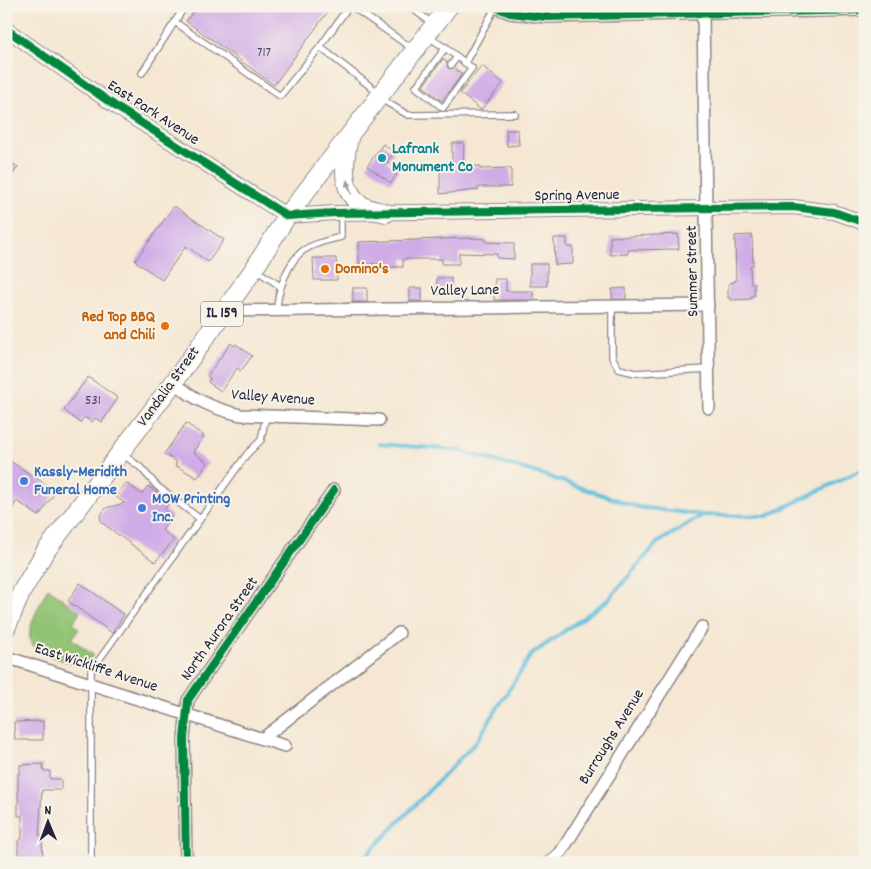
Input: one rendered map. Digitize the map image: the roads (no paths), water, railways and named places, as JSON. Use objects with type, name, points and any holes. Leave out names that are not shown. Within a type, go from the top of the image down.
[{"type":"main road","name":"Vandalia Street","points":[[6,628],[16,602],[35,567],[174,382],[254,269],[287,216],[449,6]]},
{"type":"main road","points":[[350,136],[345,163],[346,179],[351,195],[365,207],[386,213]]},
{"type":"street","points":[[494,7],[510,13],[535,17],[806,8],[865,10]]},
{"type":"street","name":"Summer Street","points":[[708,11],[706,208],[709,408]]},
{"type":"street","name":"East Park Avenue","points":[[6,29],[118,108],[287,216]]},
{"type":"street","name":"Spring Avenue","points":[[287,216],[341,213],[793,207],[834,212],[865,223]]},
{"type":"street","name":"Valley Lane","points":[[224,311],[708,305]]},
{"type":"street","name":"Valley Avenue","points":[[174,382],[201,402],[219,410],[241,415],[379,420]]},
{"type":"street","name":"North Aurora Street","points":[[186,863],[185,714],[188,700],[334,490]]},
{"type":"street","name":"Burroughs Avenue","points":[[549,863],[561,852],[702,627]]},
{"type":"street","points":[[262,739],[399,633]]},
{"type":"street","name":"East Wickliffe Avenue","points":[[6,657],[285,746]]},
{"type":"lane","points":[[142,73],[185,6]]},
{"type":"lane","points":[[175,22],[280,96],[350,6],[415,51]]},
{"type":"lane","points":[[409,6],[446,48],[472,68],[438,114]]},
{"type":"lane","points":[[465,63],[494,7]]},
{"type":"lane","points":[[320,47],[404,114],[515,114]]},
{"type":"lane","points":[[444,108],[429,94],[416,87],[446,48]]},
{"type":"lane","points":[[451,65],[457,56]]},
{"type":"lane","points":[[277,310],[277,296],[280,286],[302,252],[341,237],[341,213]]},
{"type":"lane","points":[[254,269],[280,286]]},
{"type":"lane","points":[[612,305],[612,357],[619,369],[628,372],[709,369]]},
{"type":"lane","points":[[91,863],[90,672],[247,454],[261,440],[266,416]]},
{"type":"lane","points":[[120,452],[140,467],[157,486],[200,520]]},
{"type":"waterway","points":[[379,444],[457,450],[541,474],[638,507],[702,515]]},
{"type":"waterway","points":[[359,863],[476,742],[531,655],[608,600],[657,543],[703,515],[767,516],[865,468]]},
{"type":"place","name":"Lafrank Monument Co","points":[[382,158]]},
{"type":"place","name":"Domino's","points":[[325,269]]},
{"type":"place","name":"Red Top BBQ and Chili","points":[[165,326]]},
{"type":"place","name":"Kassly-Meridith Funeral Home","points":[[24,481]]},
{"type":"place","name":"MOW Printing Inc.","points":[[142,508]]}]
